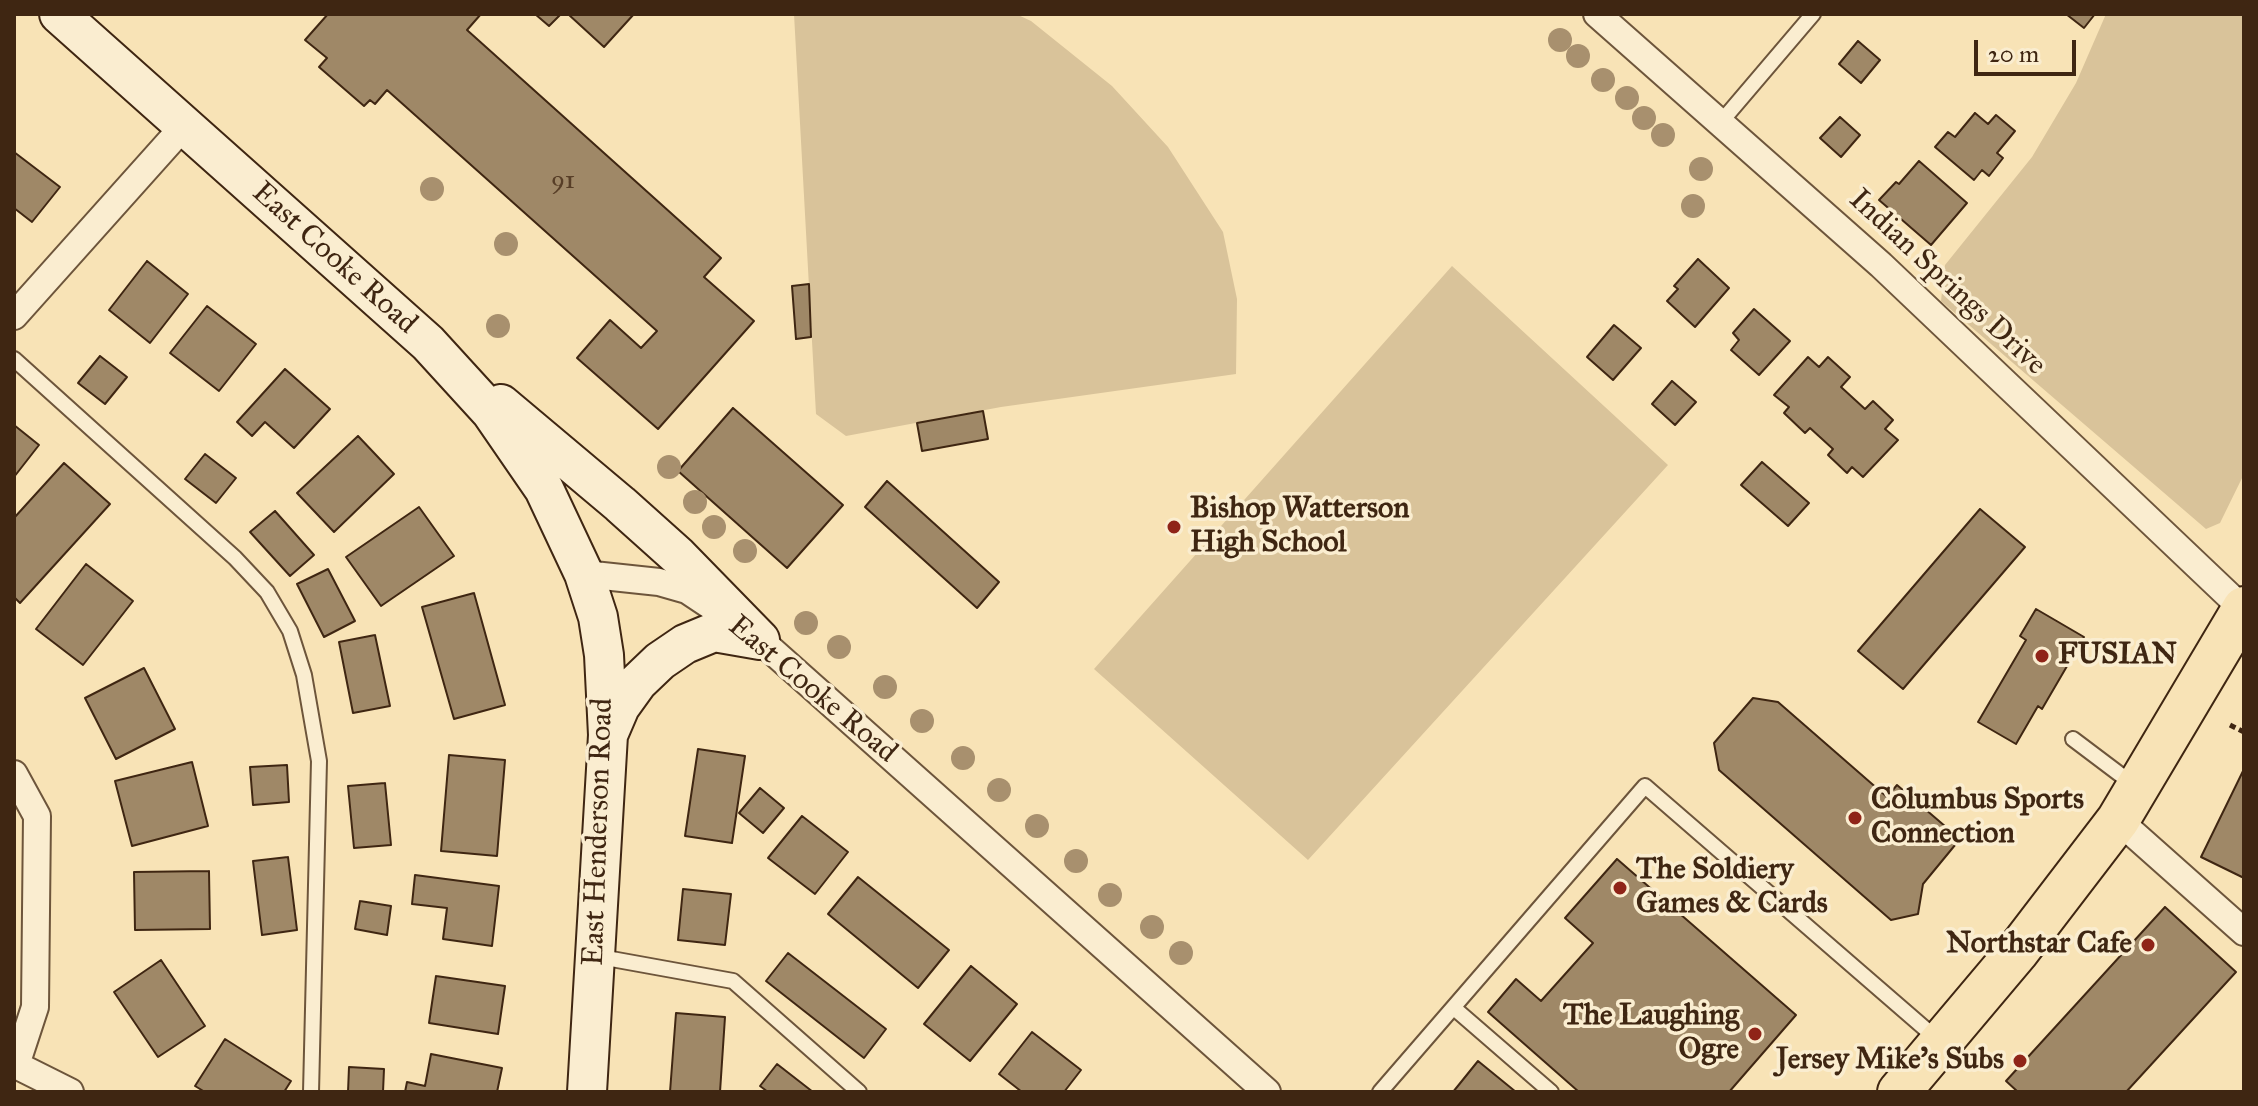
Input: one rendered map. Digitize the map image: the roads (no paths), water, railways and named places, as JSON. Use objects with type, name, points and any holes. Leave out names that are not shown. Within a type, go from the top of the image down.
[{"type":"main road","name":"East Cooke Road","points":[[80,21],[184,126],[428,343],[491,412],[535,476],[584,574]]},
{"type":"main road","points":[[428,343],[620,504],[678,556],[760,640]]},
{"type":"main road","name":"East Henderson Road","points":[[584,574],[598,617],[604,655],[608,735],[587,1092]]},
{"type":"main road","points":[[1899,1092],[2017,952],[2128,804],[2244,608]]},
{"type":"main road","points":[[608,735],[620,707],[638,682],[660,661],[685,644],[714,632],[760,640]]},
{"type":"street","name":"Indian Springs Drive","points":[[1597,14],[1881,265],[2244,608]]},
{"type":"street","points":[[14,316],[184,126]]},
{"type":"street","name":"East Cooke Road","points":[[584,574],[632,577],[687,590],[760,640],[1267,1092]]},
{"type":"street","points":[[14,774],[37,816],[35,1007],[15,1065],[70,1092]]},
{"type":"street","points":[[2128,804],[2244,932]]},
{"type":"lane","points":[[1721,122],[1813,14]]},
{"type":"lane","points":[[14,359],[235,558],[267,592],[290,631],[304,675],[319,761],[311,1092]]},
{"type":"lane","points":[[2073,739],[2128,804]]},
{"type":"lane","points":[[1380,1092],[1645,786],[1941,1042]]},
{"type":"lane","points":[[594,956],[733,981],[859,1092]]},
{"type":"lane","points":[[1454,1008],[1551,1092]]},
{"type":"place","name":"Bishop Watterson High School","points":[[1174,527]]},
{"type":"place","name":"FUSIAN","points":[[2042,656]]},
{"type":"place","name":"Columbus Sports Connection","points":[[1855,818]]},
{"type":"place","name":"The Soldiery Games & Cards","points":[[1620,888]]},
{"type":"place","name":"Northstar Cafe","points":[[2148,945]]},
{"type":"place","name":"The Laughing Ogre","points":[[1755,1034]]},
{"type":"place","name":"Jersey Mike's Subs","points":[[2020,1061]]}]
